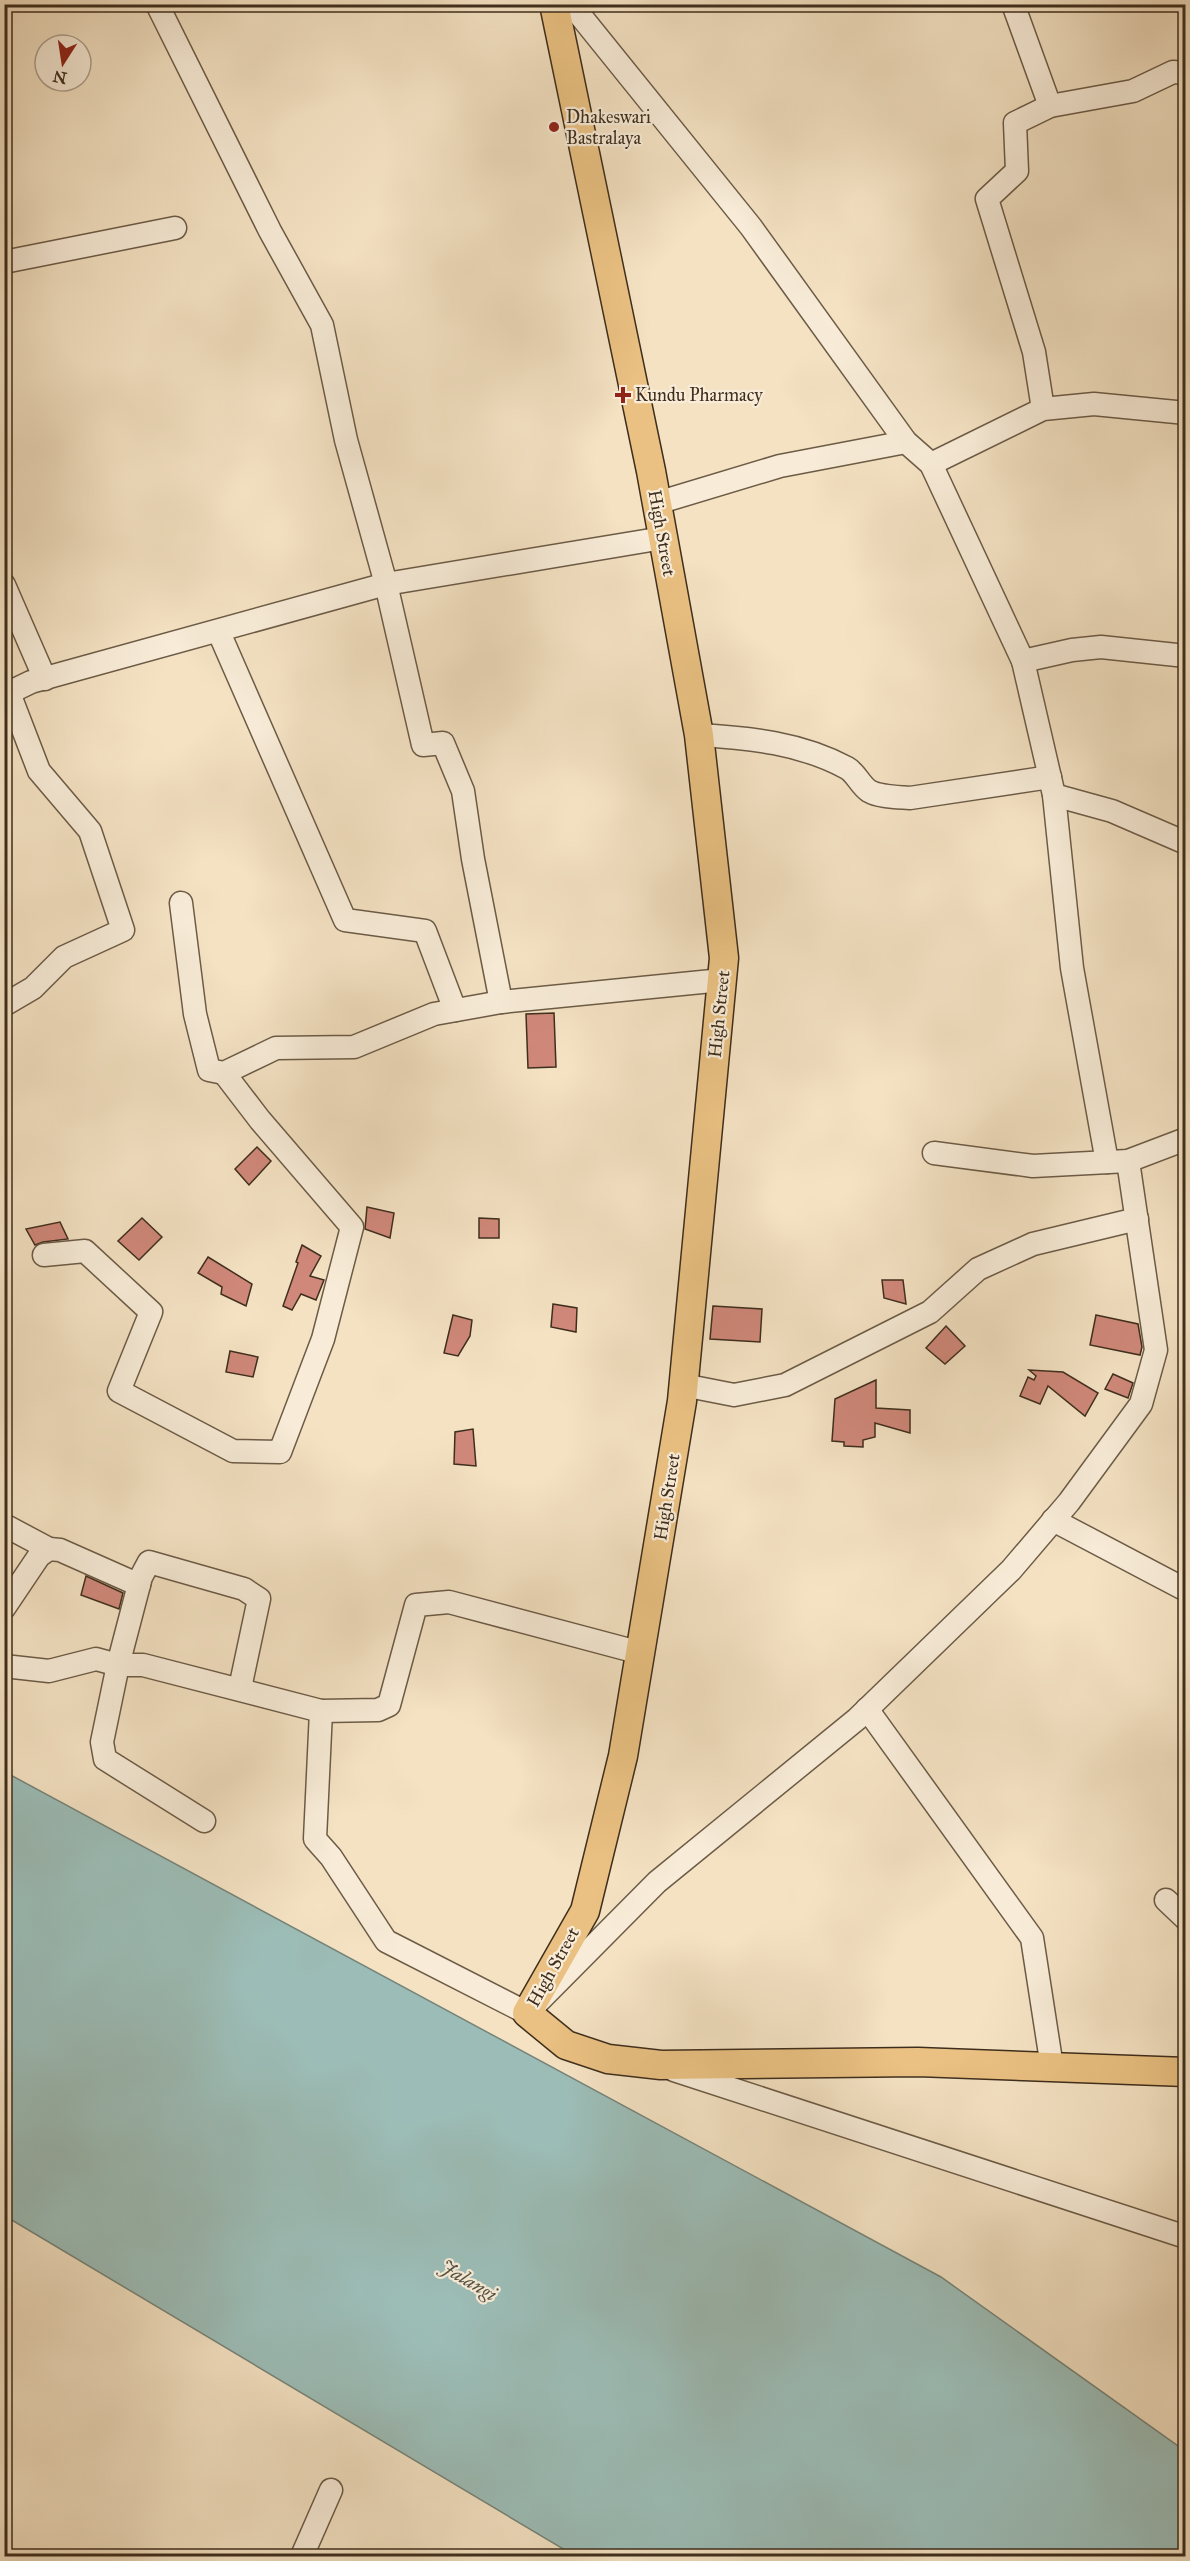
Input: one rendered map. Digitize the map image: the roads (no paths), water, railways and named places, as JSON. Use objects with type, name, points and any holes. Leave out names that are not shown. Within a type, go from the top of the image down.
[{"type":"main road","name":"High Street","points":[[527,2013],[585,1911],[622,1756],[684,1385],[724,958],[699,735],[657,503],[554,4]]},
{"type":"main road","points":[[527,2013],[566,2045],[608,2059],[661,2066],[918,2062],[1185,2072]]},
{"type":"street","points":[[157,4],[270,231],[322,324],[346,440],[386,584],[423,745],[443,743],[463,791],[473,859],[501,1002]]},
{"type":"street","points":[[321,1711],[315,1839],[331,1857],[386,1941],[527,2013],[657,1882],[867,1709],[1011,1570],[1053,1520],[1141,1404],[1156,1350],[1137,1219],[1118,1162],[1072,968],[1052,786],[1023,661],[931,464],[906,442],[751,227],[571,4]]},
{"type":"street","points":[[1013,4],[1050,106]]},
{"type":"street","points":[[1043,409],[1034,352],[987,199],[1017,171],[1015,123],[1050,106],[1133,92],[1173,72],[1185,73]]},
{"type":"street","points":[[4,262],[175,228]]},
{"type":"street","points":[[931,464],[1043,409],[1094,404],[1185,412]]},
{"type":"street","points":[[657,503],[780,466],[906,442]]},
{"type":"street","points":[[4,1005],[33,988],[64,957],[123,930],[90,831],[39,771],[7,694],[45,679],[386,584],[663,538]]},
{"type":"street","points":[[4,585],[45,679]]},
{"type":"street","points":[[220,637],[345,920],[425,931],[455,1010]]},
{"type":"street","points":[[1023,661],[1072,650],[1101,647],[1185,656]]},
{"type":"street","points":[[699,735],[750,738],[806,750],[850,769],[869,791],[895,797],[1052,786],[1185,843]]},
{"type":"street","points":[[181,903],[195,1014],[206,1059],[209,1070],[224,1073],[276,1048],[354,1047],[434,1014],[455,1010],[501,1002],[722,980]]},
{"type":"street","points":[[44,1255],[85,1251],[151,1312],[118,1391],[233,1450],[280,1452],[323,1339],[352,1227],[260,1120],[224,1073]]},
{"type":"street","points":[[934,1153],[1033,1166],[1118,1162],[1185,1139]]},
{"type":"street","points":[[684,1385],[734,1395],[785,1384],[856,1352],[930,1312],[978,1269],[1033,1244],[1137,1219]]},
{"type":"street","points":[[1053,1520],[1185,1590]]},
{"type":"street","points":[[4,1525],[49,1549],[60,1550],[139,1585]]},
{"type":"street","points":[[4,1608],[39,1556],[49,1549]]},
{"type":"street","points":[[204,1821],[105,1759],[102,1742],[118,1665],[139,1585],[149,1562],[244,1589],[259,1599],[240,1688]]},
{"type":"street","points":[[4,1666],[49,1671],[96,1659],[118,1665],[143,1665],[240,1688],[321,1711],[378,1710],[389,1705],[416,1605],[449,1602],[641,1653]]},
{"type":"street","points":[[867,1709],[1032,1938],[1052,2067]]},
{"type":"street","points":[[1166,1900],[1185,1919]]},
{"type":"street","points":[[661,2066],[1185,2237]]},
{"type":"street","points":[[302,2556],[331,2490]]},
{"type":"water","name":"Jalangi","points":[[5,1772],[941,2277],[1185,2451],[1185,2556],[575,2556],[5,2216]]},
{"type":"place","name":"Dhakeswari Bastralaya","points":[[554,127]]},
{"type":"place","name":"Kundu Pharmacy","points":[[623,395]]}]
